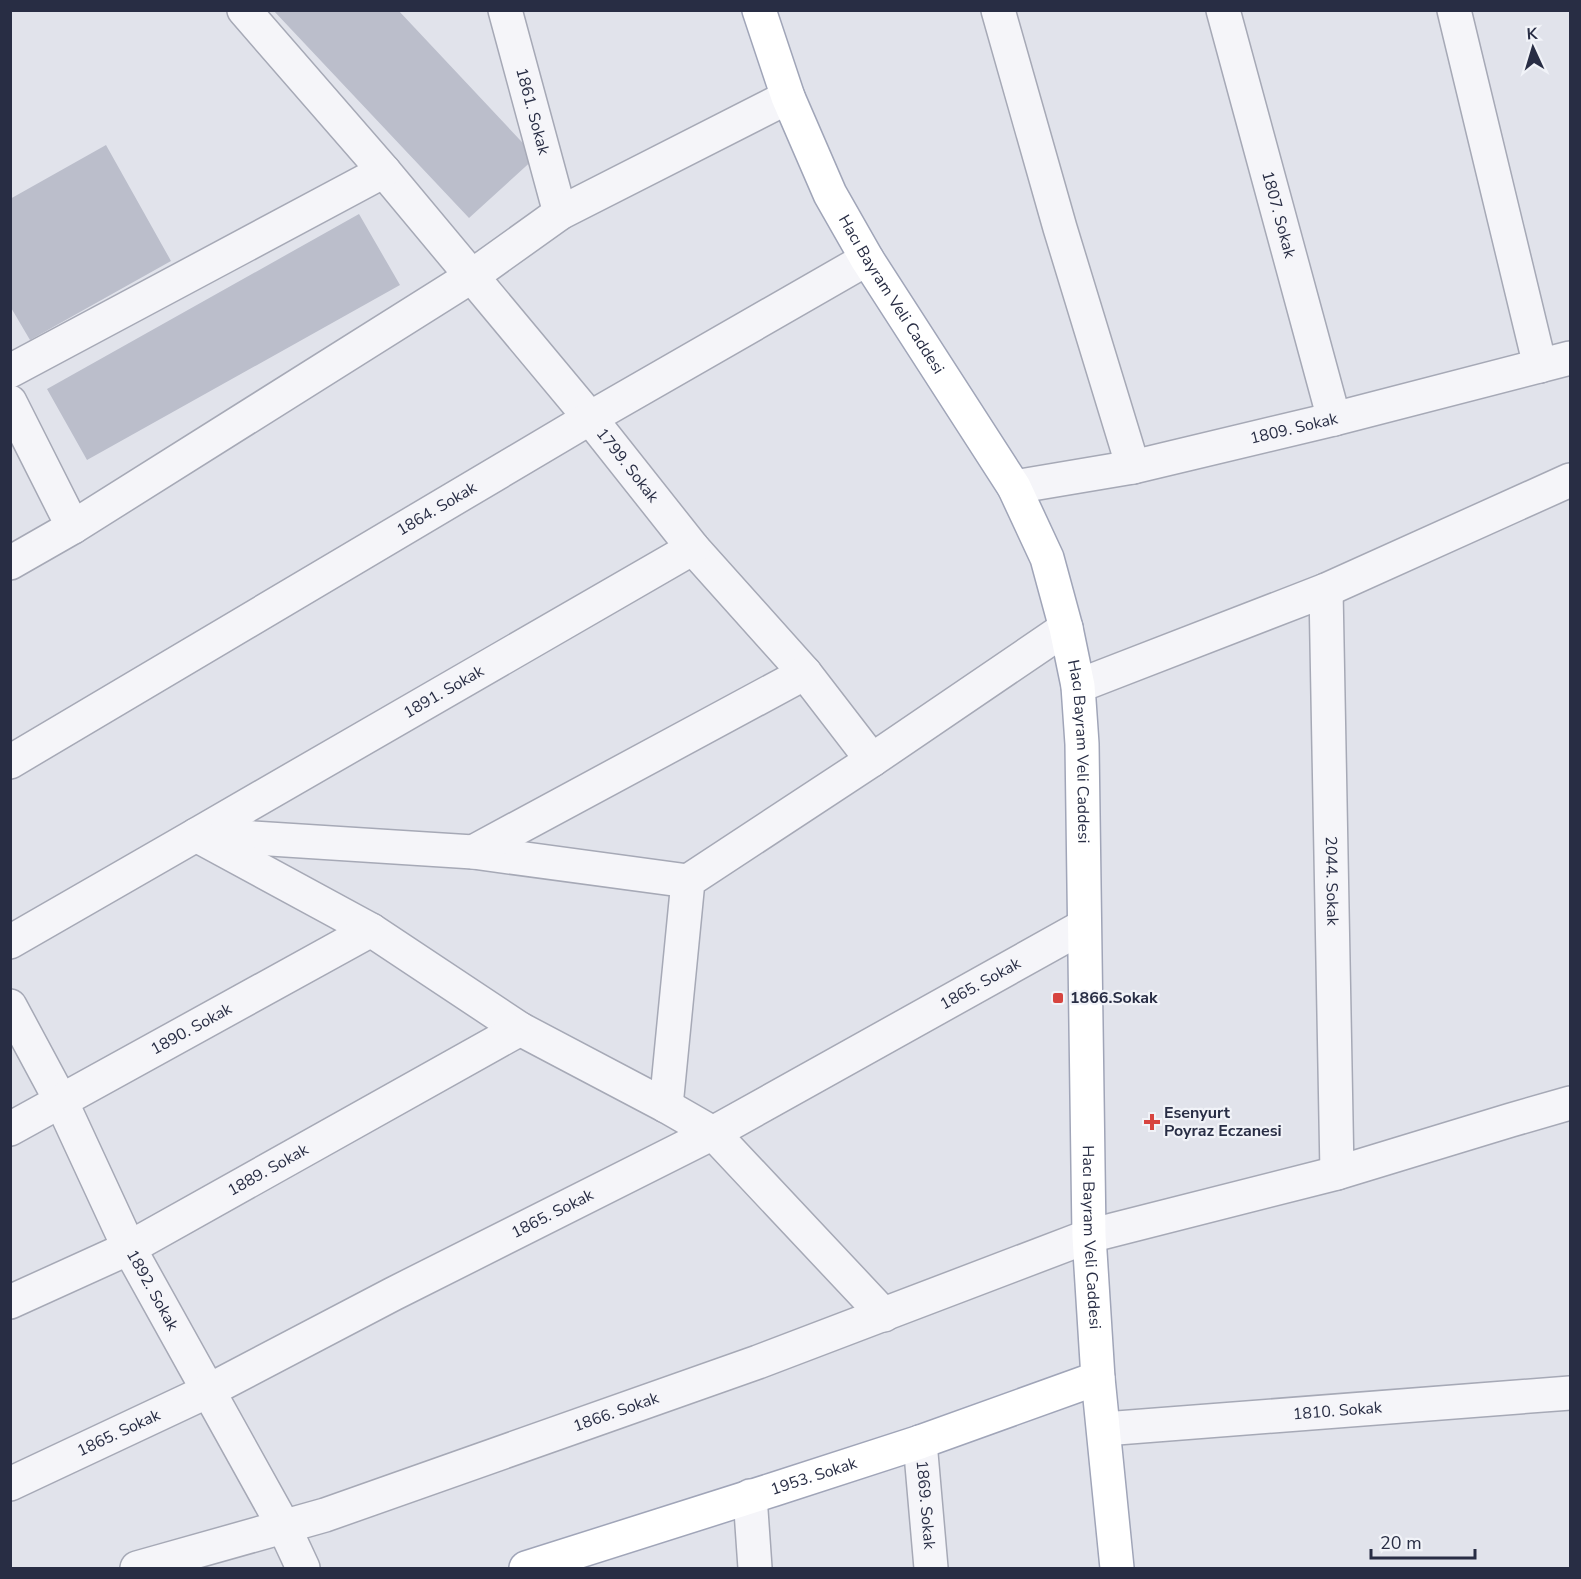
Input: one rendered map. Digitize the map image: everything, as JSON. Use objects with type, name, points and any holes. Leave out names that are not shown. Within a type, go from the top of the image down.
[{"type":"main road","name":"Hacı Bayram Veli Caddesi","points":[[759,10],[788,97],[830,194],[867,259],[1014,487],[1047,558],[1066,628],[1078,686],[1082,744],[1089,1236],[1098,1377],[1117,1569]]},
{"type":"main road","name":"1953. Sokak","points":[[526,1569],[920,1442],[1098,1377]]},
{"type":"street","name":"1799. Sokak","points":[[244,10],[472,276],[590,418],[693,548],[805,672],[872,760]]},
{"type":"street","name":"1861. Sokak","points":[[505,10],[560,213]]},
{"type":"street","points":[[998,10],[1060,228],[1132,467]]},
{"type":"street","name":"1807. Sokak","points":[[1223,10],[1334,418]]},
{"type":"street","points":[[1454,10],[1555,362]]},
{"type":"street","points":[[10,563],[73,527],[472,276],[560,213],[788,97]]},
{"type":"street","points":[[10,371],[384,171]]},
{"type":"street","name":"1864. Sokak","points":[[10,762],[590,418],[867,259]]},
{"type":"street","name":"1809. Sokak","points":[[1014,487],[1132,467],[1555,362]]},
{"type":"street","points":[[10,402],[73,527]]},
{"type":"street","points":[[1078,686],[1326,590],[1570,480]]},
{"type":"street","name":"1891. Sokak","points":[[10,942],[693,548]]},
{"type":"street","name":"2044. Sokak","points":[[1326,590],[1337,1173]]},
{"type":"street","points":[[196,835],[472,852],[688,881],[1066,628]]},
{"type":"street","points":[[472,852],[805,672]]},
{"type":"street","points":[[196,835],[371,930],[520,1029],[713,1133],[884,1315]]},
{"type":"street","points":[[666,1106],[688,881]]},
{"type":"street","name":"1865. Sokak","points":[[10,1484],[208,1390],[713,1133],[1084,926]]},
{"type":"street","name":"1890. Sokak","points":[[10,1129],[371,930]]},
{"type":"street","name":"1892. Sokak","points":[[10,1006],[61,1101],[129,1248],[284,1527],[303,1569]]},
{"type":"street","name":"1889. Sokak","points":[[10,1302],[129,1248],[520,1029]]},
{"type":"street","name":"1866. Sokak","points":[[137,1569],[325,1515],[747,1366],[1089,1236],[1337,1173],[1570,1103]]},
{"type":"street","name":"1810. Sokak","points":[[1104,1429],[1570,1393]]},
{"type":"street","name":"1869. Sokak","points":[[920,1442],[931,1569]]},
{"type":"street","points":[[750,1496],[755,1569]]},
{"type":"building","points":[[273,10],[398,10],[536,157],[469,218]]},
{"type":"building","points":[[106,145],[171,261],[30,340],[10,306],[10,199]]},
{"type":"building","points":[[359,214],[400,285],[87,460],[47,389]]},
{"type":"place","name":"1866.Sokak","points":[[1058,998]]},
{"type":"place","name":"Esenyurt Poyraz Eczanesi","points":[[1152,1122]]}]
